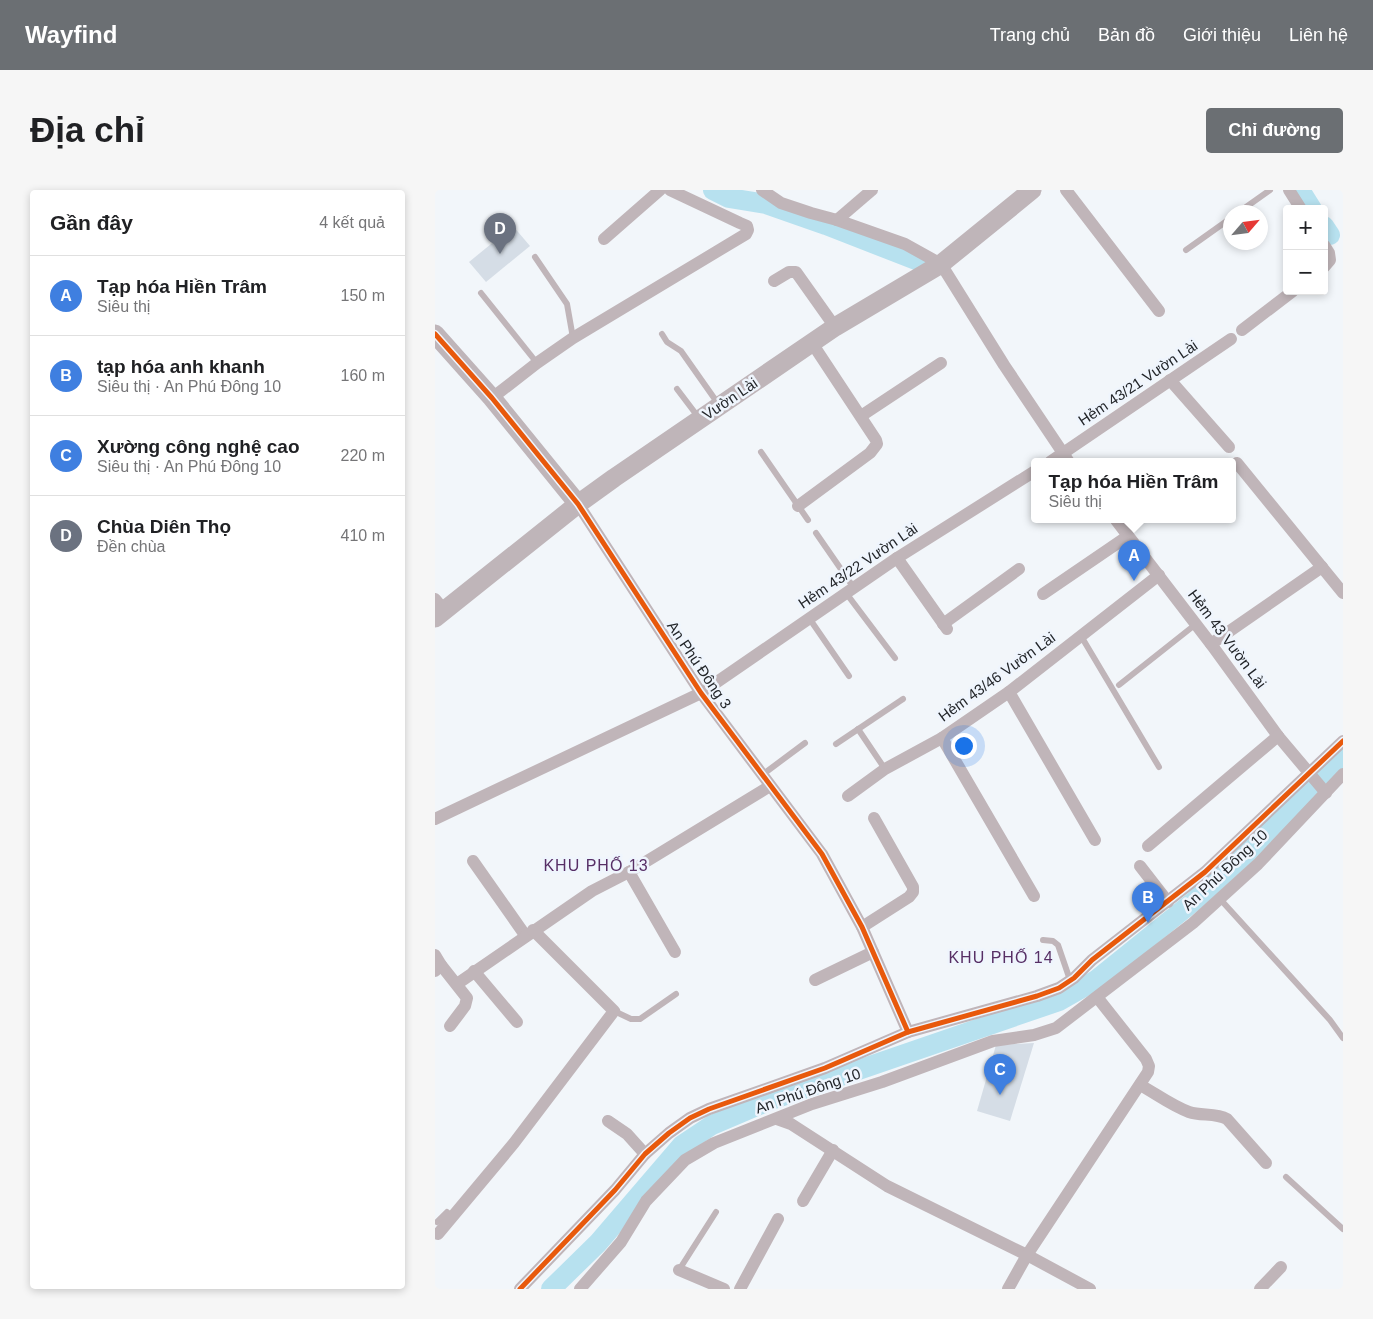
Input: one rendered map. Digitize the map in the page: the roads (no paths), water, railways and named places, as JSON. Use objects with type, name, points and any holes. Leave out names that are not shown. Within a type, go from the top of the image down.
[{"type":"main road","name":"Vườn Lài","points":[[438,610],[578,504],[700,419],[835,327],[941,264],[1033,190]]},
{"type":"main road","name":"An Phú Đông 3","points":[[435,334],[492,398],[578,504]]},
{"type":"street","points":[[604,240],[660,190]]},
{"type":"street","points":[[492,398],[573,338],[749,230],[747,226],[740,222],[670,190]]},
{"type":"street","points":[[763,190],[781,204],[837,220],[905,244],[941,264],[1004,365],[1066,458]]},
{"type":"street","points":[[837,220],[872,190]]},
{"type":"street","points":[[1066,190],[1159,311]]},
{"type":"street","points":[[1289,190],[1298,205]]},
{"type":"street","points":[[774,281],[789,272],[796,272],[835,327]]},
{"type":"street","points":[[1242,330],[1288,295]]},
{"type":"street","name":"Hẻm 43/21 Vườn Lài","points":[[1066,458],[1170,380],[1231,339]]},
{"type":"street","points":[[798,506],[875,448],[877,440],[812,343]]},
{"type":"street","points":[[861,416],[941,363]]},
{"type":"street","points":[[1170,380],[1229,447]]},
{"type":"street","points":[[1237,463],[1343,593]]},
{"type":"street","name":"Hẻm 43/22 Vườn Lài","points":[[435,819],[701,693],[897,558],[1031,474]]},
{"type":"street","name":"An Phú Đông 3","points":[[578,504],[701,693],[821,854],[862,927],[908,1032]]},
{"type":"street","name":"Hẻm 43 Vườn Lài","points":[[1118,523],[1211,644],[1278,736],[1324,792]]},
{"type":"street","points":[[1043,594],[1126,533],[1134,523]]},
{"type":"street","points":[[897,558],[945,627],[1019,569]]},
{"type":"street","points":[[1211,644],[1322,567]]},
{"type":"street","name":"Hẻm 43/46 Vườn Lài","points":[[847,796],[885,768],[942,738],[1009,692],[1159,575]]},
{"type":"street","points":[[1009,692],[1095,840]]},
{"type":"street","points":[[1148,846],[1278,736]]},
{"type":"street","points":[[942,738],[1034,896]]},
{"type":"street","points":[[520,1289],[615,1190],[645,1154],[690,1118],[825,1068],[908,1032],[1037,996],[1059,988],[1205,872],[1311,775],[1343,741]]},
{"type":"street","name":"An Phú Đông 10","points":[[580,1289],[621,1242],[646,1201],[685,1160],[714,1143],[812,1104],[881,1082],[993,1041],[1034,1035],[1056,1028],[1193,923],[1258,864],[1343,774]]},
{"type":"street","points":[[457,984],[592,891],[629,872],[766,780]]},
{"type":"street","points":[[862,927],[909,897],[913,892],[913,887],[874,818]]},
{"type":"street","points":[[438,1228],[453,1217],[458,1208],[484,1181],[614,1011],[529,933],[473,861]]},
{"type":"street","points":[[1140,866],[1168,902]]},
{"type":"street","points":[[629,872],[675,952]]},
{"type":"street","points":[[815,980],[873,952]]},
{"type":"street","points":[[437,963],[465,994],[467,1002],[450,1026]]},
{"type":"street","points":[[474,971],[517,1022]]},
{"type":"street","points":[[1008,1289],[1027,1255],[1149,1072],[1146,1059],[1097,997]]},
{"type":"street","points":[[1140,1085],[1187,1111],[1202,1115],[1221,1116],[1227,1119],[1266,1163]]},
{"type":"street","points":[[777,1119],[791,1124],[887,1186],[1027,1255],[1090,1289]]},
{"type":"street","points":[[608,1121],[627,1134],[645,1154]]},
{"type":"street","points":[[803,1201],[833,1150]]},
{"type":"street","points":[[740,1289],[778,1218]]},
{"type":"street","points":[[1260,1289],[1281,1267]]},
{"type":"street","points":[[679,1270],[724,1289]]},
{"type":"lane","points":[[1249,205],[1270,190]]},
{"type":"lane","points":[[1186,250],[1223,224]]},
{"type":"lane","points":[[535,257],[567,304],[573,338]]},
{"type":"lane","points":[[481,293],[537,363]]},
{"type":"lane","points":[[662,334],[667,342],[681,351],[720,406]]},
{"type":"lane","points":[[677,389],[700,419]]},
{"type":"lane","points":[[761,452],[807,520]]},
{"type":"lane","points":[[816,533],[850,591],[895,658]]},
{"type":"lane","points":[[809,618],[849,676]]},
{"type":"lane","points":[[1119,685],[1196,624]]},
{"type":"lane","points":[[1081,636],[1159,767]]},
{"type":"lane","points":[[836,744],[903,699]]},
{"type":"lane","points":[[858,729],[885,768]]},
{"type":"lane","points":[[766,780],[805,742]]},
{"type":"lane","points":[[1220,899],[1323,1013],[1343,1038]]},
{"type":"lane","points":[[1043,940],[1053,941],[1058,945],[1070,980]]},
{"type":"lane","points":[[614,1011],[631,1019],[640,1019],[676,994]]},
{"type":"lane","points":[[1286,1177],[1343,1229]]},
{"type":"lane","points":[[679,1270],[716,1212]]},
{"type":"waterway","points":[[713,190],[729,198],[766,204],[921,262]]},
{"type":"waterway","points":[[1300,190],[1309,205]]},
{"type":"waterway","points":[[551,1289],[598,1243],[682,1145],[712,1125],[771,1100],[1059,1001],[1096,980],[1194,901],[1260,841],[1343,755]]},
{"type":"place","name":"Chùa Diên Thọ","points":[[500,254]]},
{"type":"place","name":"Tạp hóa Hiền Trâm","points":[[1134,581]]},
{"type":"place","name":"tạp hóa anh khanh","points":[[1148,923]]},
{"type":"place","name":"Xường công nghệ cao","points":[[1000,1095]]},
{"type":"district","name":"KHU PHỐ 13","points":[[596,865]]},
{"type":"district","name":"KHU PHỐ 14","points":[[1001,957]]}]
